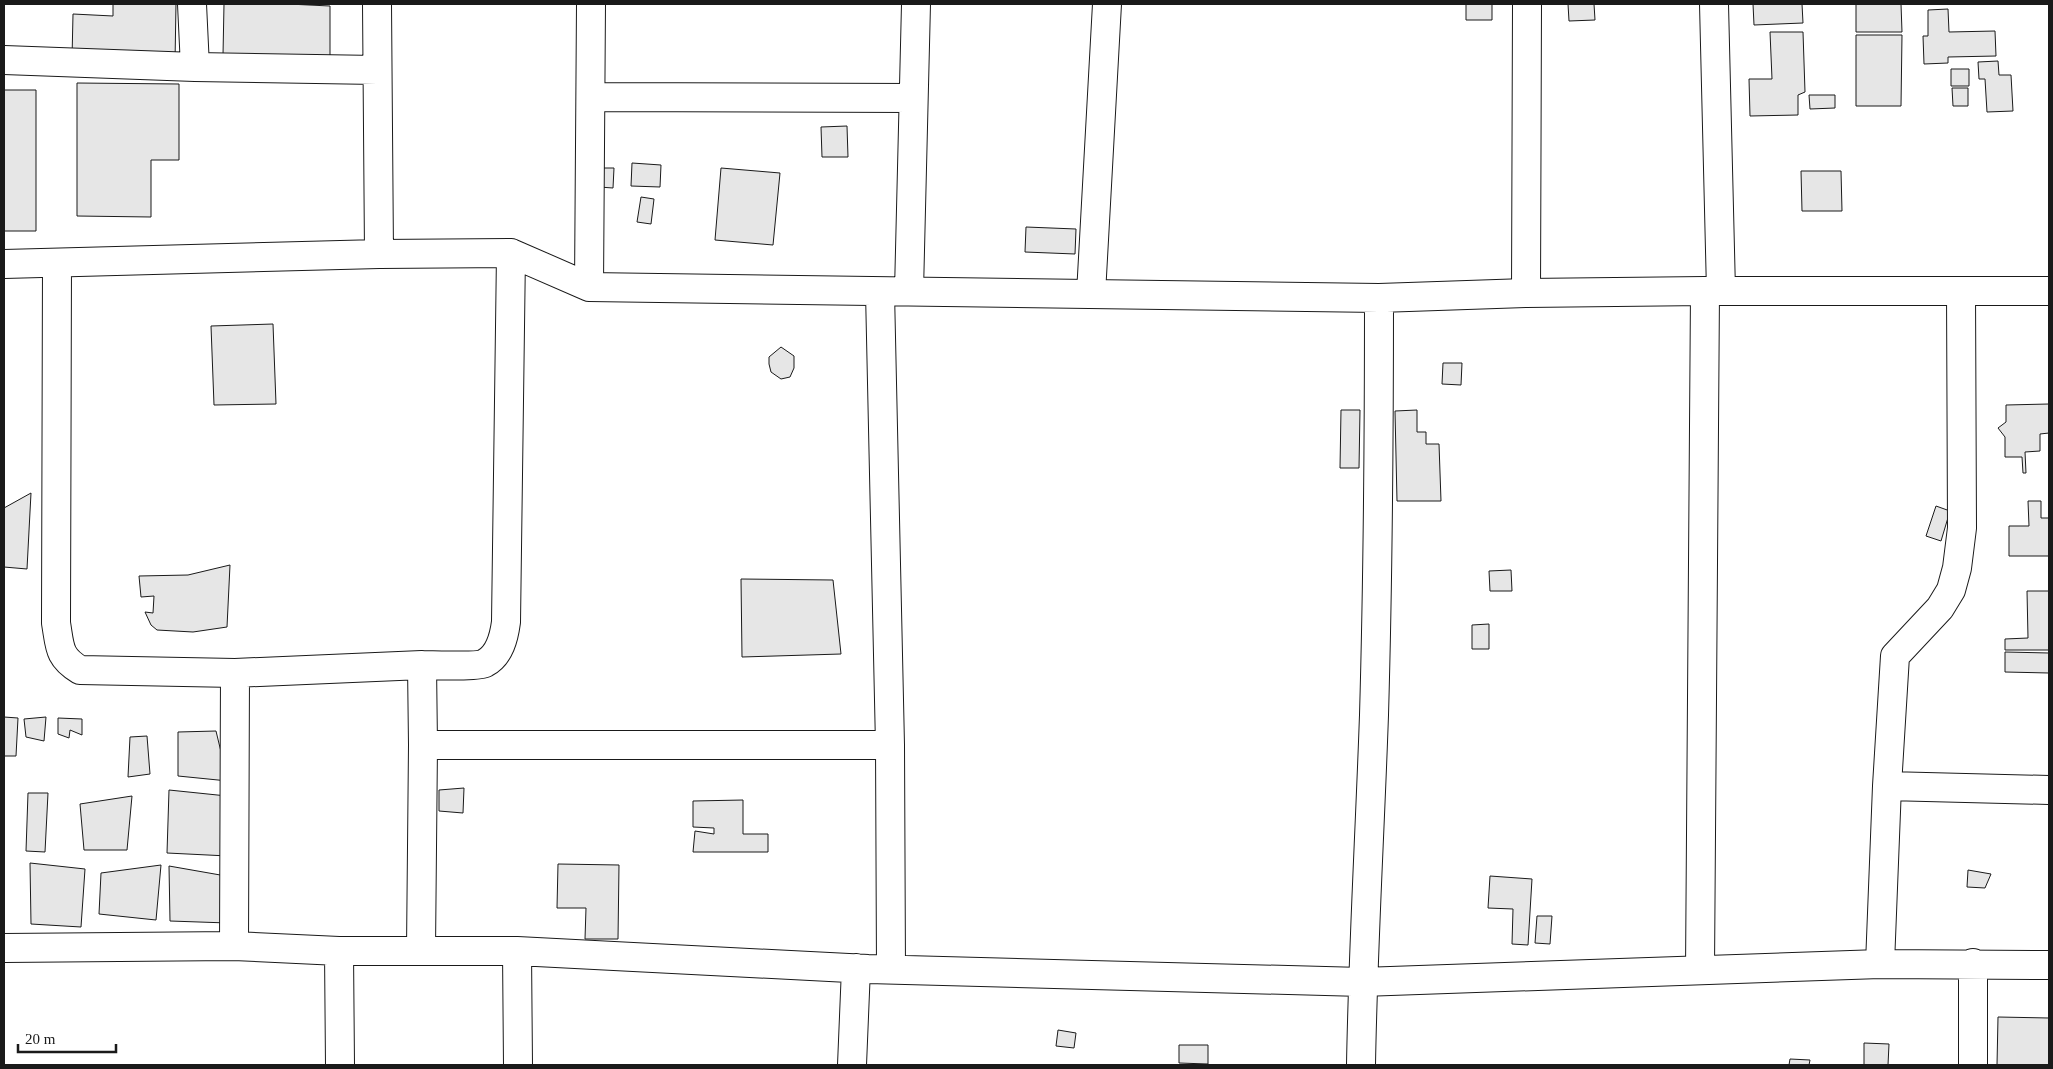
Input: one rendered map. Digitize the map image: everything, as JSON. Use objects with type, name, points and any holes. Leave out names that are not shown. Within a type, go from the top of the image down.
[{"type":"street","points":[[192,4],[194,67]]},
{"type":"street","points":[[377,4],[379,254]]},
{"type":"street","points":[[589,287],[591,4]]},
{"type":"street","points":[[909,292],[916,4]]},
{"type":"street","points":[[1091,294],[1107,4]]},
{"type":"street","points":[[1526,293],[1527,4]]},
{"type":"street","points":[[1700,970],[1713,291],[1714,4]]},
{"type":"street","points":[[4,60],[194,67],[377,70]]},
{"type":"street","points":[[591,97],[914,98]]},
{"type":"street","points":[[57,262],[56,623],[61,653],[67,662],[80,670],[235,673],[484,663],[496,654],[504,639],[506,622],[511,253]]},
{"type":"street","points":[[4,264],[379,254],[511,253],[589,287],[1379,298],[1526,293],[1713,291],[2049,291]]},
{"type":"street","points":[[1880,964],[1887,786],[1895,656],[1940,608],[1951,590],[1957,568],[1962,528],[1961,291]]},
{"type":"street","points":[[880,292],[890,745],[891,969]]},
{"type":"street","points":[[1361,1065],[1362,982],[1374,715],[1379,486],[1379,298]]},
{"type":"street","points":[[421,950],[422,665]]},
{"type":"street","points":[[234,946],[235,673]]},
{"type":"street","points":[[423,745],[890,745]]},
{"type":"street","points":[[1887,786],[2049,790]]},
{"type":"street","points":[[4,948],[234,946],[338,950],[516,951],[856,968],[1362,982],[1880,964],[2049,965]]},
{"type":"street","points":[[338,950],[340,1065]]},
{"type":"street","points":[[516,951],[518,1065]]},
{"type":"street","points":[[1973,964],[1973,1065]]},
{"type":"street","points":[[852,1065],[856,968]]},
{"type":"building","points":[[113,4],[176,4],[175,62],[72,59],[73,14],[113,16]]},
{"type":"building","points":[[224,4],[330,6],[330,58],[223,55]]},
{"type":"building","points":[[1466,4],[1492,4],[1492,20],[1466,20]]},
{"type":"building","points":[[1568,4],[1594,4],[1595,20],[1569,21]]},
{"type":"building","points":[[1753,4],[1802,4],[1803,23],[1754,25]]},
{"type":"building","points":[[1856,4],[1901,4],[1902,32],[1856,32]]},
{"type":"building","points":[[1948,9],[1949,32],[1995,31],[1996,56],[1948,57],[1948,63],[1924,64],[1923,36],[1928,36],[1928,10]]},
{"type":"building","points":[[1770,32],[1803,32],[1805,92],[1798,95],[1798,115],[1750,116],[1749,79],[1772,79]]},
{"type":"building","points":[[1856,35],[1902,35],[1901,106],[1856,106]]},
{"type":"building","points":[[1998,61],[1999,75],[2011,75],[2013,111],[1987,112],[1985,79],[1979,79],[1978,62]]},
{"type":"building","points":[[1951,69],[1969,69],[1969,86],[1951,86]]},
{"type":"building","points":[[77,83],[179,84],[179,160],[151,160],[151,217],[77,216]]},
{"type":"building","points":[[1952,88],[1968,88],[1968,106],[1953,106]]},
{"type":"building","points":[[4,90],[36,90],[36,231],[4,231]]},
{"type":"building","points":[[1809,95],[1835,95],[1835,108],[1810,109]]},
{"type":"building","points":[[847,126],[848,157],[822,157],[821,127]]},
{"type":"building","points":[[632,163],[661,165],[660,187],[631,186]]},
{"type":"building","points":[[599,168],[614,168],[613,188],[599,187]]},
{"type":"building","points":[[721,168],[780,173],[773,245],[715,240]]},
{"type":"building","points":[[1801,171],[1841,171],[1842,211],[1802,211]]},
{"type":"building","points":[[641,197],[654,199],[651,224],[637,222]]},
{"type":"building","points":[[1026,227],[1076,229],[1075,254],[1025,252]]},
{"type":"building","points":[[273,324],[276,404],[214,405],[211,326]]},
{"type":"building","points":[[781,347],[794,356],[794,368],[790,377],[781,379],[771,372],[769,357]]},
{"type":"building","points":[[1443,363],[1462,363],[1461,385],[1442,384]]},
{"type":"building","points":[[2049,404],[2049,433],[2040,434],[2040,451],[2025,452],[2026,473],[2023,473],[2022,457],[2005,457],[2005,437],[1998,428],[2006,422],[2006,405]]},
{"type":"building","points":[[1341,410],[1360,410],[1359,468],[1340,468]]},
{"type":"building","points":[[1417,410],[1417,432],[1426,432],[1426,444],[1439,444],[1441,501],[1397,501],[1395,411]]},
{"type":"building","points":[[31,493],[27,569],[4,567],[4,508]]},
{"type":"building","points":[[2028,501],[2041,501],[2041,518],[2049,518],[2049,556],[2009,556],[2009,526],[2029,526]]},
{"type":"building","points":[[1936,506],[1950,511],[1941,541],[1926,536]]},
{"type":"building","points":[[230,565],[227,627],[193,632],[157,630],[151,625],[145,612],[153,613],[154,596],[141,597],[139,576],[188,575]]},
{"type":"building","points":[[1511,570],[1512,591],[1490,591],[1489,571]]},
{"type":"building","points":[[741,579],[833,580],[841,654],[742,657]]},
{"type":"building","points":[[2027,591],[2049,591],[2049,650],[2005,650],[2005,639],[2028,638]]},
{"type":"building","points":[[1489,624],[1489,649],[1472,649],[1472,625]]},
{"type":"building","points":[[2005,652],[2049,653],[2049,673],[2005,672]]},
{"type":"building","points":[[4,717],[18,718],[16,756],[4,756]]},
{"type":"building","points":[[46,717],[44,741],[26,737],[24,719]]},
{"type":"building","points":[[58,718],[82,719],[82,735],[70,730],[69,738],[58,734]]},
{"type":"building","points":[[216,731],[228,781],[178,776],[178,732]]},
{"type":"building","points":[[147,736],[150,774],[128,777],[130,737]]},
{"type":"building","points":[[464,788],[463,813],[439,811],[439,790]]},
{"type":"building","points":[[169,790],[227,796],[228,856],[167,853]]},
{"type":"building","points":[[28,793],[48,793],[45,852],[26,851]]},
{"type":"building","points":[[132,796],[127,850],[84,850],[80,804]]},
{"type":"building","points":[[743,800],[743,834],[768,834],[768,852],[693,852],[695,831],[714,834],[714,828],[693,827],[693,801]]},
{"type":"building","points":[[30,863],[85,869],[81,927],[31,924]]},
{"type":"building","points":[[558,864],[619,865],[618,939],[585,939],[586,908],[557,908]]},
{"type":"building","points":[[161,865],[156,920],[99,914],[101,873]]},
{"type":"building","points":[[169,866],[226,876],[228,923],[170,921]]},
{"type":"building","points":[[1968,870],[1991,874],[1985,888],[1967,887]]},
{"type":"building","points":[[1490,876],[1532,879],[1528,945],[1512,944],[1513,909],[1488,908]]},
{"type":"building","points":[[1537,916],[1552,916],[1550,944],[1535,943]]},
{"type":"building","points":[[1998,1017],[2049,1018],[2049,1065],[1997,1065]]},
{"type":"building","points":[[1058,1030],[1076,1033],[1074,1048],[1056,1046]]},
{"type":"building","points":[[1864,1043],[1889,1044],[1888,1065],[1864,1065]]},
{"type":"building","points":[[1179,1045],[1208,1045],[1208,1064],[1179,1063]]},
{"type":"building","points":[[1790,1059],[1810,1060],[1809,1065],[1789,1065]]}]
